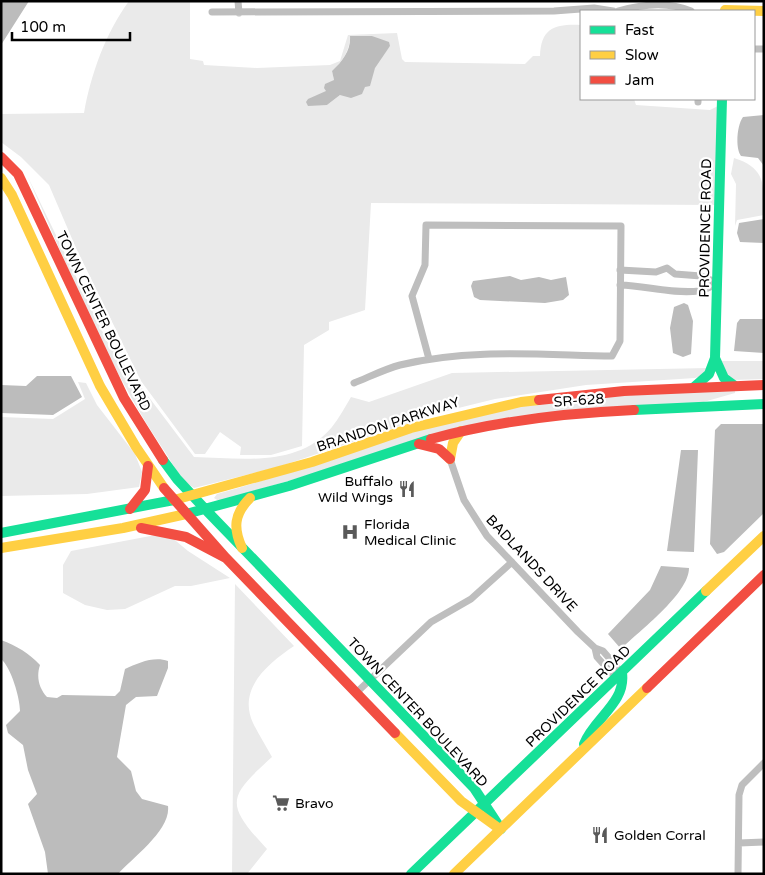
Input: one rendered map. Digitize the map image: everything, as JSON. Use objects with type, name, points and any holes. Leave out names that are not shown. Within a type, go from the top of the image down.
[{"type":"main road","points":[[725,7],[754,10]]},
{"type":"main road","name":"PROVIDENCE ROAD","points":[[693,388],[709,374],[716,358],[722,100]]},
{"type":"main road","name":"TOWN CENTER BOULEVARD","points":[[1,157],[24,186],[110,372],[131,412],[162,459],[205,509],[474,788],[501,829]]},
{"type":"main road","name":"TOWN CENTER BOULEVARD","points":[[1,178],[12,195],[100,386],[148,466],[174,500],[226,558],[461,801],[501,829]]},
{"type":"main road","name":"PROVIDENCE ROAD","points":[[716,358],[724,378],[735,386]]},
{"type":"main road","name":"BRANDON PARKWAY","points":[[1,534],[193,496],[312,462],[411,428],[467,413],[556,397],[764,385]]},
{"type":"main road","name":"SR-628","points":[[416,443],[461,431],[520,420],[576,413],[764,404]]},
{"type":"main road","points":[[416,443],[435,447],[450,459],[453,444],[461,431]]},
{"type":"main road","name":"BRANDON PARKWAY","points":[[123,528],[251,497],[416,443]]},
{"type":"main road","points":[[129,509],[145,491],[148,484],[148,466]]},
{"type":"main road","points":[[242,548],[234,523],[239,510],[251,497]]},
{"type":"main road","points":[[1,548],[123,528],[160,529],[199,541],[226,558]]},
{"type":"main road","name":"PROVIDENCE ROAD","points":[[411,874],[477,813],[764,536]]},
{"type":"main road","points":[[454,874],[764,575]]},
{"type":"main road","points":[[582,750],[594,725],[619,697],[623,683],[619,675]]},
{"type":"street","points":[[238,1],[239,13]]},
{"type":"street","points":[[212,12],[554,11],[594,5],[610,10]]},
{"type":"street","points":[[622,10],[633,7],[660,5],[686,10]]},
{"type":"street","points":[[354,383],[398,366],[429,359],[470,354],[612,356],[620,341],[621,226],[426,225],[424,265],[412,296],[429,359]]},
{"type":"street","points":[[620,270],[656,272],[667,268],[676,274],[702,276],[718,283]]},
{"type":"street","points":[[656,272],[653,279],[657,288]]},
{"type":"street","points":[[671,289],[676,283],[676,274]]},
{"type":"street","points":[[620,285],[657,288],[665,291],[671,289],[700,291],[718,283]]},
{"type":"street","name":"BADLANDS DRIVE","points":[[450,459],[459,490],[469,511],[487,536],[595,648],[603,651],[619,675]]},
{"type":"street","points":[[356,693],[432,622],[470,599],[512,562]]},
{"type":"street","points":[[738,874],[739,795],[742,784],[764,763]]},
{"type":"street","points":[[739,843],[764,842]]},
{"type":"shaded area","points":[[1,1],[29,1],[1,45]]},
{"type":"shaded area","points":[[129,1],[190,1],[190,59],[203,61],[204,65],[257,68],[330,65],[340,61],[348,35],[397,33],[402,59],[405,62],[525,64],[533,56],[540,56],[543,39],[552,29],[564,25],[580,25],[580,100],[634,100],[636,105],[710,110],[718,106],[715,205],[371,203],[365,310],[329,322],[329,330],[304,345],[302,446],[271,455],[240,455],[241,447],[220,432],[205,454],[195,454],[141,381],[76,248],[49,185],[21,157],[1,142],[1,114],[84,113],[95,69],[113,27]],"holes":[[[350,36],[372,36],[390,46],[375,66],[371,81],[365,87],[340,95],[327,105],[316,97],[324,94],[334,80],[332,71],[345,55],[349,46]]]},
{"type":"shaded area","points":[[350,36],[372,36],[389,42],[390,46],[375,68],[370,86],[365,87],[362,94],[351,98],[340,95],[327,105],[308,106],[306,102],[308,99],[326,91],[324,88],[325,84],[334,80],[332,71],[346,55]]},
{"type":"shaded area","points":[[764,115],[764,166],[758,158],[741,156],[737,142],[739,125],[743,117]]},
{"type":"shaded area","points":[[734,158],[744,162],[757,172],[761,178],[764,194],[764,215],[737,220],[735,226],[736,184],[731,174]]},
{"type":"shaded area","points":[[27,175],[108,343],[194,457],[249,459],[286,455],[303,449],[318,440],[332,427],[351,397],[369,402],[452,373],[709,368],[702,376],[695,378],[586,385],[495,399],[442,412],[278,467],[194,488],[184,480],[176,469],[122,381],[88,314]]},
{"type":"shaded area","points":[[764,219],[764,243],[740,242],[737,233],[739,223]]},
{"type":"shaded area","points":[[510,276],[521,280],[539,277],[551,280],[566,277],[569,295],[563,300],[545,303],[480,300],[474,297],[471,286],[473,281]]},
{"type":"shaded area","points":[[684,303],[688,305],[693,321],[691,354],[683,357],[673,353],[670,328],[674,307]]},
{"type":"shaded area","points":[[740,319],[764,319],[764,353],[734,351],[737,323]]},
{"type":"shaded area","points":[[722,361],[764,361],[764,379],[733,380],[726,374]]},
{"type":"shaded area","points":[[37,376],[71,376],[82,397],[53,415],[1,413],[1,385],[26,386]]},
{"type":"shaded area","points":[[78,382],[86,383],[97,405],[135,454],[142,472],[139,487],[87,494],[1,496],[1,417],[53,419],[85,399]]},
{"type":"shaded area","points":[[735,390],[735,393],[700,403],[588,408],[498,419],[219,501],[214,498],[217,494],[398,436],[435,425],[508,408],[565,400]]},
{"type":"shaded area","points":[[721,424],[764,424],[764,513],[724,552],[717,554],[710,544],[715,430]]},
{"type":"shaded area","points":[[681,450],[698,450],[694,552],[667,551]]},
{"type":"shaded area","points":[[161,534],[170,536],[188,551],[230,578],[191,586],[175,586],[125,609],[107,610],[85,605],[63,593],[63,565],[71,551]]},
{"type":"shaded area","points":[[661,566],[689,568],[687,578],[681,589],[662,612],[621,649],[608,634],[650,590]]},
{"type":"shaded area","points":[[235,584],[294,646],[275,660],[258,678],[252,688],[249,699],[249,710],[253,723],[272,757],[247,782],[240,792],[237,801],[238,810],[243,821],[267,849],[247,874],[232,874]]},
{"type":"shaded area","points":[[1,640],[22,650],[40,665],[39,682],[47,697],[57,698],[62,695],[115,696],[120,691],[125,669],[157,659],[168,661],[168,668],[157,696],[136,697],[126,705],[117,757],[131,771],[136,791],[142,799],[168,806],[167,815],[157,834],[118,874],[48,874],[45,852],[28,804],[37,794],[28,770],[23,745],[8,733],[6,725],[20,711],[14,683],[5,663],[1,659]]},
{"type":"traffic: fast","points":[[693,388],[709,374],[715,358],[722,100]]},
{"type":"traffic: fast","points":[[715,358],[724,378],[735,386]]},
{"type":"traffic: fast","points":[[634,410],[764,404]]},
{"type":"traffic: fast","points":[[186,514],[289,486],[431,439]]},
{"type":"traffic: fast","points":[[163,460],[177,479],[205,509],[474,788],[501,829]]},
{"type":"traffic: fast","points":[[1,533],[174,500]]},
{"type":"traffic: fast","points":[[411,874],[706,591]]},
{"type":"traffic: fast","points":[[584,744],[619,693],[622,684],[622,673]]},
{"type":"traffic: slow","points":[[755,11],[764,11]]},
{"type":"traffic: slow","points":[[1,178],[12,195],[100,386],[136,447],[164,488]]},
{"type":"traffic: slow","points":[[174,500],[312,462],[411,428],[521,402],[539,400]]},
{"type":"traffic: slow","points":[[450,459],[453,443],[461,431]]},
{"type":"traffic: slow","points":[[242,548],[236,528],[238,516],[250,498]]},
{"type":"traffic: slow","points":[[1,548],[123,528],[186,514]]},
{"type":"traffic: slow","points":[[706,591],[764,536]]},
{"type":"traffic: slow","points":[[454,874],[647,688]]},
{"type":"traffic: slow","points":[[395,733],[461,801],[497,827]]},
{"type":"traffic: jam","points":[[1,157],[18,174],[124,398],[163,460]]},
{"type":"traffic: jam","points":[[539,400],[624,391],[764,385]]},
{"type":"traffic: jam","points":[[431,439],[481,427],[532,419],[634,410]]},
{"type":"traffic: jam","points":[[419,444],[439,449],[450,459]]},
{"type":"traffic: jam","points":[[130,509],[145,490],[148,466]]},
{"type":"traffic: jam","points":[[164,488],[226,558],[395,733]]},
{"type":"traffic: jam","points":[[141,528],[186,537],[226,558]]},
{"type":"traffic: jam","points":[[647,688],[764,575]]},
{"type":"place","name":"Buffalo Wild Wings","points":[[407,489]]},
{"type":"place","name":"Florida Medical Clinic","points":[[350,532]]},
{"type":"place","name":"Bravo","points":[[281,803]]},
{"type":"place","name":"Golden Corral","points":[[600,835]]}]
